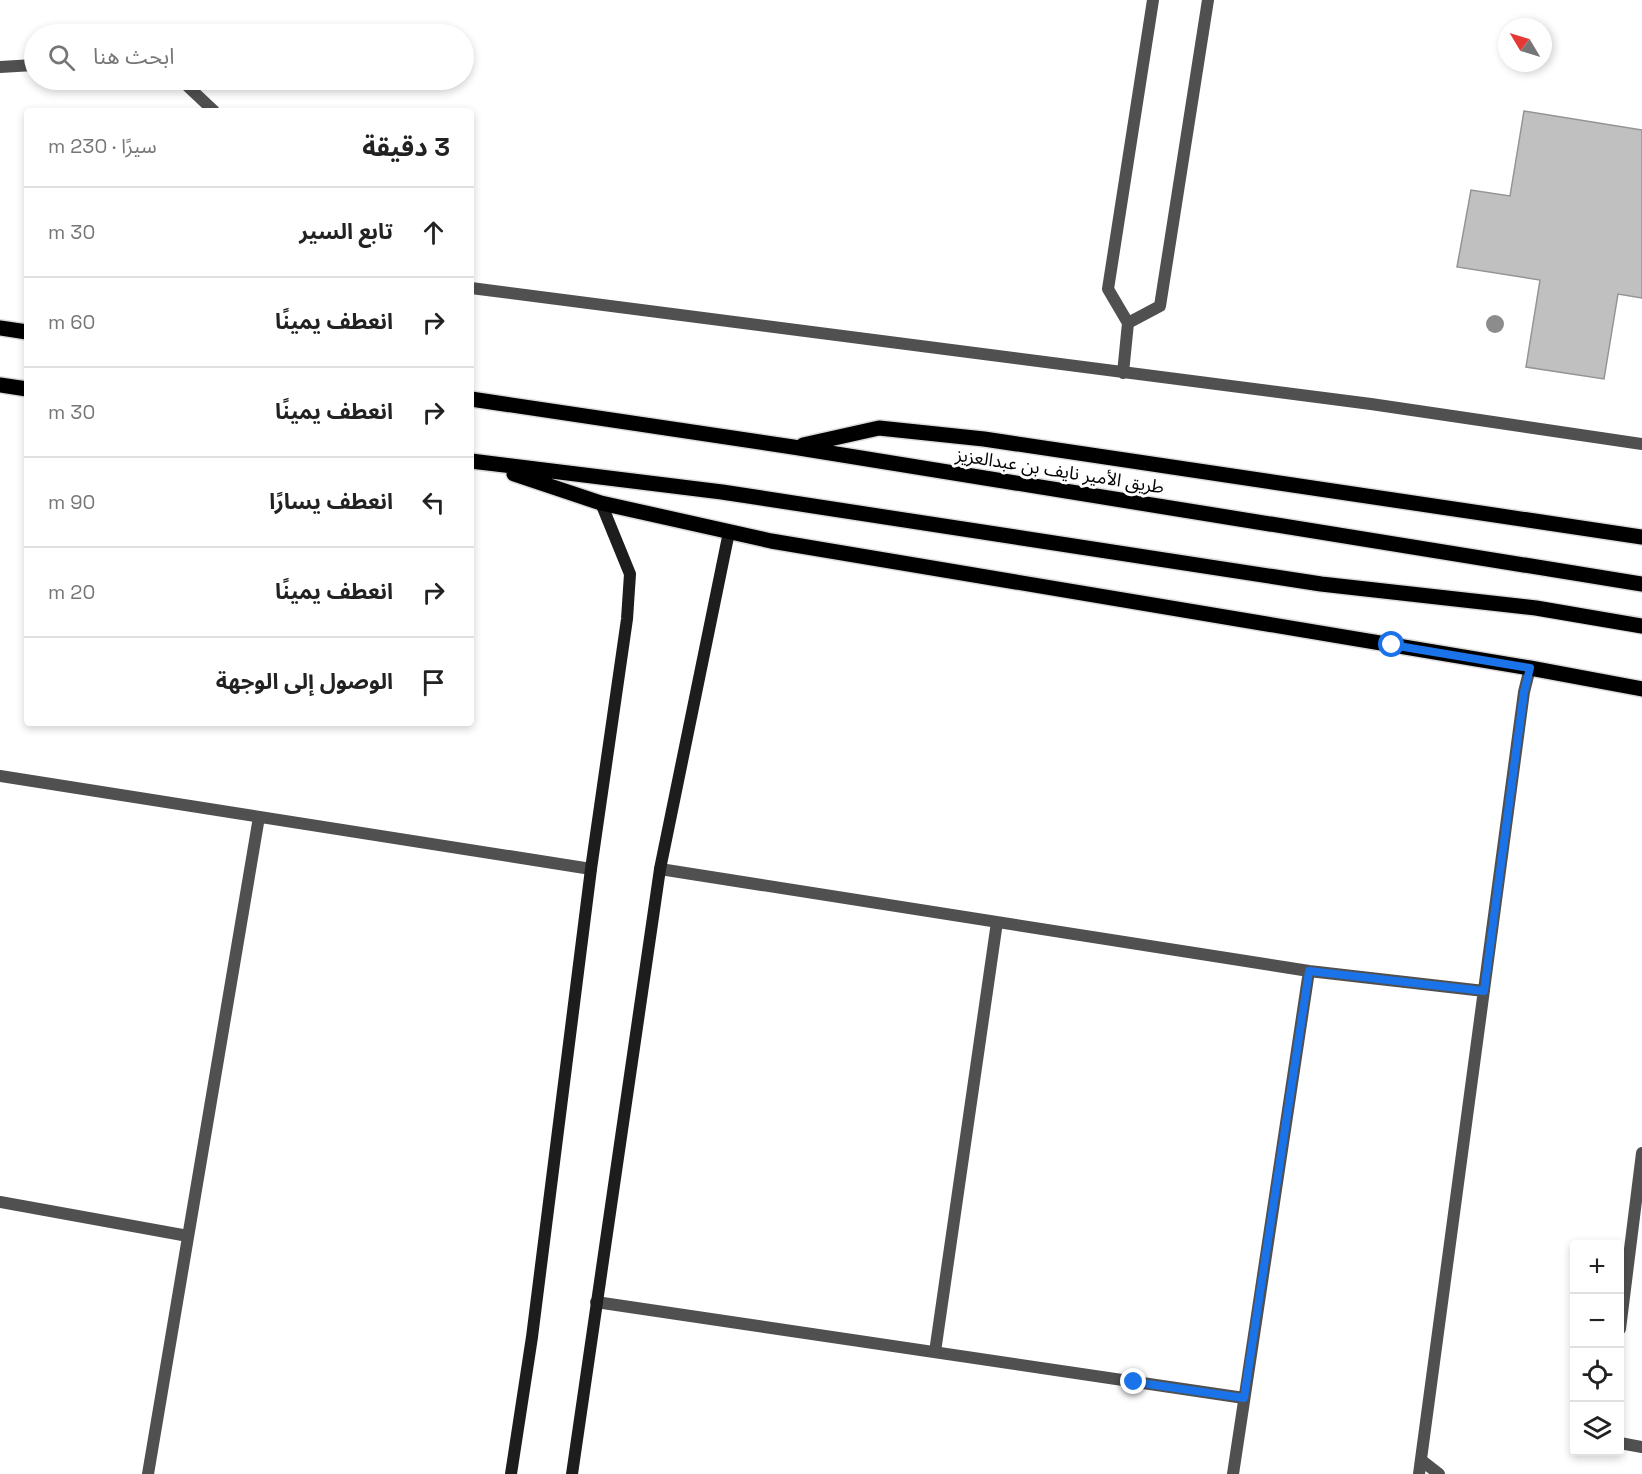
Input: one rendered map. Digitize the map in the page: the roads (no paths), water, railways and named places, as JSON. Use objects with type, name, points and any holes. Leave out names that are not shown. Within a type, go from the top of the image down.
[{"type":"main road","points":[[0,328],[24,332]]},
{"type":"main road","points":[[0,385],[24,389]]},
{"type":"main road","name":"طريق الأمير نايف بن عبدالعزيز","points":[[474,399],[793,447],[1642,584]]},
{"type":"main road","points":[[793,447],[879,428],[961,437],[1642,537]]},
{"type":"main road","points":[[477,463],[601,503],[771,541],[1530,668],[1642,689]]},
{"type":"main road","points":[[477,463],[722,492],[1321,584],[1536,608],[1642,626]]},
{"type":"street","points":[[1123,373],[1128,323],[1108,289],[1153,0]]},
{"type":"street","points":[[1128,323],[1160,306],[1208,0]]},
{"type":"street","points":[[0,67],[24,66]]},
{"type":"street","points":[[191,90],[211,108]]},
{"type":"street","points":[[474,288],[1371,404],[1642,444]]},
{"type":"street","points":[[512,1474],[532,1337],[591,869],[627,620],[630,574],[601,503]]},
{"type":"street","points":[[572,1474],[660,868],[729,532]]},
{"type":"street","points":[[1419,1474],[1524,692],[1530,668]]},
{"type":"street","points":[[0,776],[591,869]]},
{"type":"street","points":[[148,1474],[259,817]]},
{"type":"street","points":[[660,868],[1309,971],[1484,991]]},
{"type":"street","points":[[935,1352],[997,922]]},
{"type":"street","points":[[1233,1474],[1309,971]]},
{"type":"street","points":[[1624,1297],[1642,1153]]},
{"type":"street","points":[[0,1202],[188,1236]]},
{"type":"street","points":[[596,1302],[1244,1398]]},
{"type":"street","points":[[1624,1444],[1642,1447]]},
{"type":"street","points":[[1421,1460],[1440,1474]]}]
